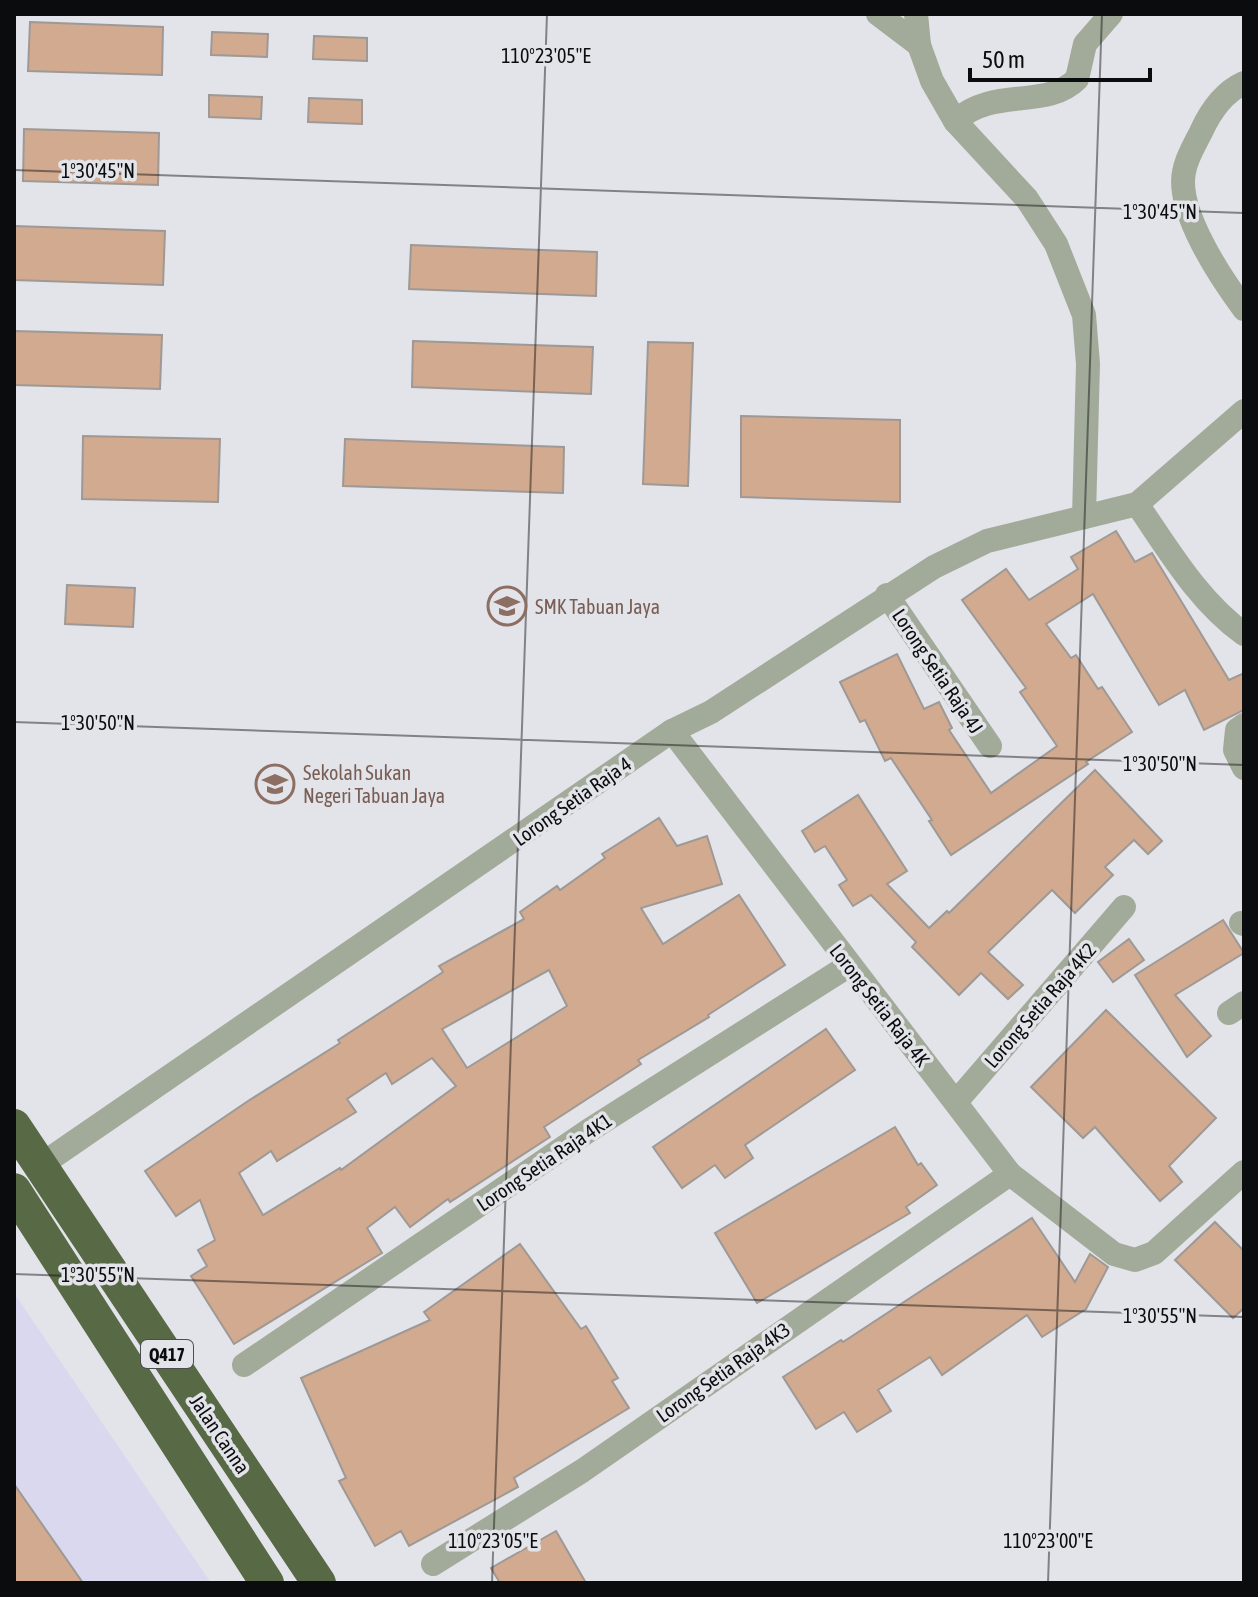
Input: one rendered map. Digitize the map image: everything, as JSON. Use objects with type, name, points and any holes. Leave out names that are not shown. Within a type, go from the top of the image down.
[{"type":"highway","name":"Jalan Canna","points":[[14,1126],[319,1583]]},
{"type":"highway","name":"Jalan Canna","points":[[14,1190],[267,1583]]},
{"type":"street","points":[[878,14],[919,45]]},
{"type":"street","points":[[916,14],[919,45],[932,81],[955,121],[1027,199],[1056,244],[1084,315],[1088,364],[1084,517]]},
{"type":"street","points":[[955,121],[968,110],[995,100],[1061,92],[1077,79],[1085,44],[1111,14]]},
{"type":"street","points":[[1244,83],[1227,92],[1205,122],[1184,170],[1183,193],[1212,265],[1244,309]]},
{"type":"street","points":[[1244,411],[1137,504],[1193,584],[1231,625],[1244,634]]},
{"type":"street","name":"Lorong Setia Raja 4","points":[[41,1165],[672,731],[711,712],[887,595],[987,541],[1137,504]]},
{"type":"street","name":"Lorong Setia Raja 4J","points":[[887,595],[990,746]]},
{"type":"street","points":[[1244,725],[1237,730],[1235,750],[1244,768]]},
{"type":"street","name":"Lorong Setia Raja 4K","points":[[672,731],[848,966],[1010,1174],[1114,1254],[1135,1260],[1154,1253],[1243,1172]]},
{"type":"street","name":"Lorong Setia Raja 4K2","points":[[956,1102],[1124,907]]},
{"type":"street","name":"Lorong Setia Raja 4K1","points":[[244,1365],[588,1131],[848,966]]},
{"type":"street","name":"Lorong Setia Raja 4K3","points":[[433,1564],[582,1471],[1010,1174]]},
{"type":"shaded area","points":[[14,1293],[211,1583],[14,1583]]},
{"type":"building","points":[[30,22],[163,27],[162,75],[28,71]]},
{"type":"building","points":[[212,32],[268,34],[267,57],[211,55]]},
{"type":"building","points":[[314,36],[367,38],[367,61],[313,59]]},
{"type":"building","points":[[209,95],[262,97],[261,119],[209,117]]},
{"type":"building","points":[[309,98],[362,100],[362,124],[308,122]]},
{"type":"building","points":[[24,129],[159,133],[158,185],[23,181]]},
{"type":"building","points":[[14,226],[165,231],[163,285],[14,280]]},
{"type":"building","points":[[411,245],[597,252],[596,296],[409,289]]},
{"type":"building","points":[[14,331],[162,335],[160,389],[14,385]]},
{"type":"building","points":[[413,341],[593,347],[591,394],[412,387]]},
{"type":"building","points":[[648,342],[693,343],[688,486],[643,484]]},
{"type":"building","points":[[741,416],[900,420],[900,502],[741,497]]},
{"type":"building","points":[[83,436],[220,439],[218,502],[82,499]]},
{"type":"building","points":[[345,439],[564,447],[563,493],[343,486]]},
{"type":"building","points":[[1116,531],[1135,562],[1152,553],[1229,680],[1244,673],[1244,710],[1204,730],[1185,690],[1159,705],[1093,594],[1046,624],[1071,658],[1076,655],[1098,689],[1102,687],[1132,732],[951,855],[891,758],[885,761],[865,720],[860,722],[840,682],[897,654],[924,709],[939,702],[952,728],[949,730],[991,793],[1057,746],[1020,692],[1026,688],[962,600],[1006,569],[1029,600],[1078,569],[1071,557]]},
{"type":"building","points":[[67,585],[135,588],[133,627],[65,624]]},
{"type":"building","points":[[1095,770],[1162,841],[1148,854],[1134,840],[1105,867],[1113,875],[1075,913],[1052,890],[988,952],[1023,985],[1008,999],[981,973],[959,995],[912,947],[916,942],[871,895],[853,906],[839,885],[847,880],[825,846],[815,852],[802,831],[858,795],[907,871],[887,884],[929,928],[947,911],[949,913]]},
{"type":"building","points":[[659,818],[677,846],[707,836],[722,884],[641,908],[663,944],[739,895],[785,965],[709,1017],[638,1060],[641,1064],[544,1127],[550,1137],[450,1202],[448,1199],[410,1227],[395,1207],[367,1228],[382,1253],[234,1344],[191,1276],[207,1266],[198,1250],[215,1240],[200,1200],[176,1216],[145,1171],[443,972],[439,966],[524,919],[520,912],[557,886],[560,890],[605,858],[602,854]],"holes":[[[549,970],[567,1006],[467,1068],[442,1029]],[[432,1058],[456,1086],[341,1170],[263,1215],[239,1173],[271,1151],[277,1161],[356,1112],[347,1099],[386,1073],[392,1084]]]},
{"type":"building","points":[[1223,920],[1244,953],[1175,995],[1211,1036],[1187,1057],[1135,975]]},
{"type":"building","points":[[1129,939],[1144,960],[1113,982],[1098,962]]},
{"type":"building","points":[[1106,1010],[1216,1118],[1169,1166],[1182,1182],[1160,1201],[1095,1127],[1083,1138],[1031,1087]]},
{"type":"building","points":[[826,1029],[855,1070],[745,1145],[753,1158],[725,1178],[715,1165],[682,1188],[653,1147]]},
{"type":"building","points":[[895,1127],[918,1165],[921,1163],[937,1185],[906,1207],[910,1213],[757,1303],[715,1233]]},
{"type":"building","points":[[1032,1218],[1075,1282],[1090,1254],[1108,1267],[1086,1309],[1042,1337],[1027,1315],[942,1375],[930,1357],[878,1390],[891,1411],[857,1432],[844,1412],[816,1429],[783,1377],[841,1340],[843,1342]]},
{"type":"building","points":[[1215,1222],[1244,1251],[1244,1308],[1233,1318],[1175,1260]]},
{"type":"building","points":[[520,1244],[581,1329],[586,1326],[618,1378],[612,1381],[629,1408],[514,1478],[518,1487],[409,1546],[401,1531],[375,1546],[339,1481],[346,1478],[301,1378],[430,1320],[424,1312]]},
{"type":"building","points":[[14,1484],[83,1583],[14,1583]]},
{"type":"building","points":[[556,1531],[586,1583],[500,1583],[491,1568]]},
{"type":"place","name":"SMK Tabuan Jaya","points":[[507,606]]},
{"type":"place","name":"Sekolah Sukan Negeri Tabuan Jaya","points":[[275,784]]}]
